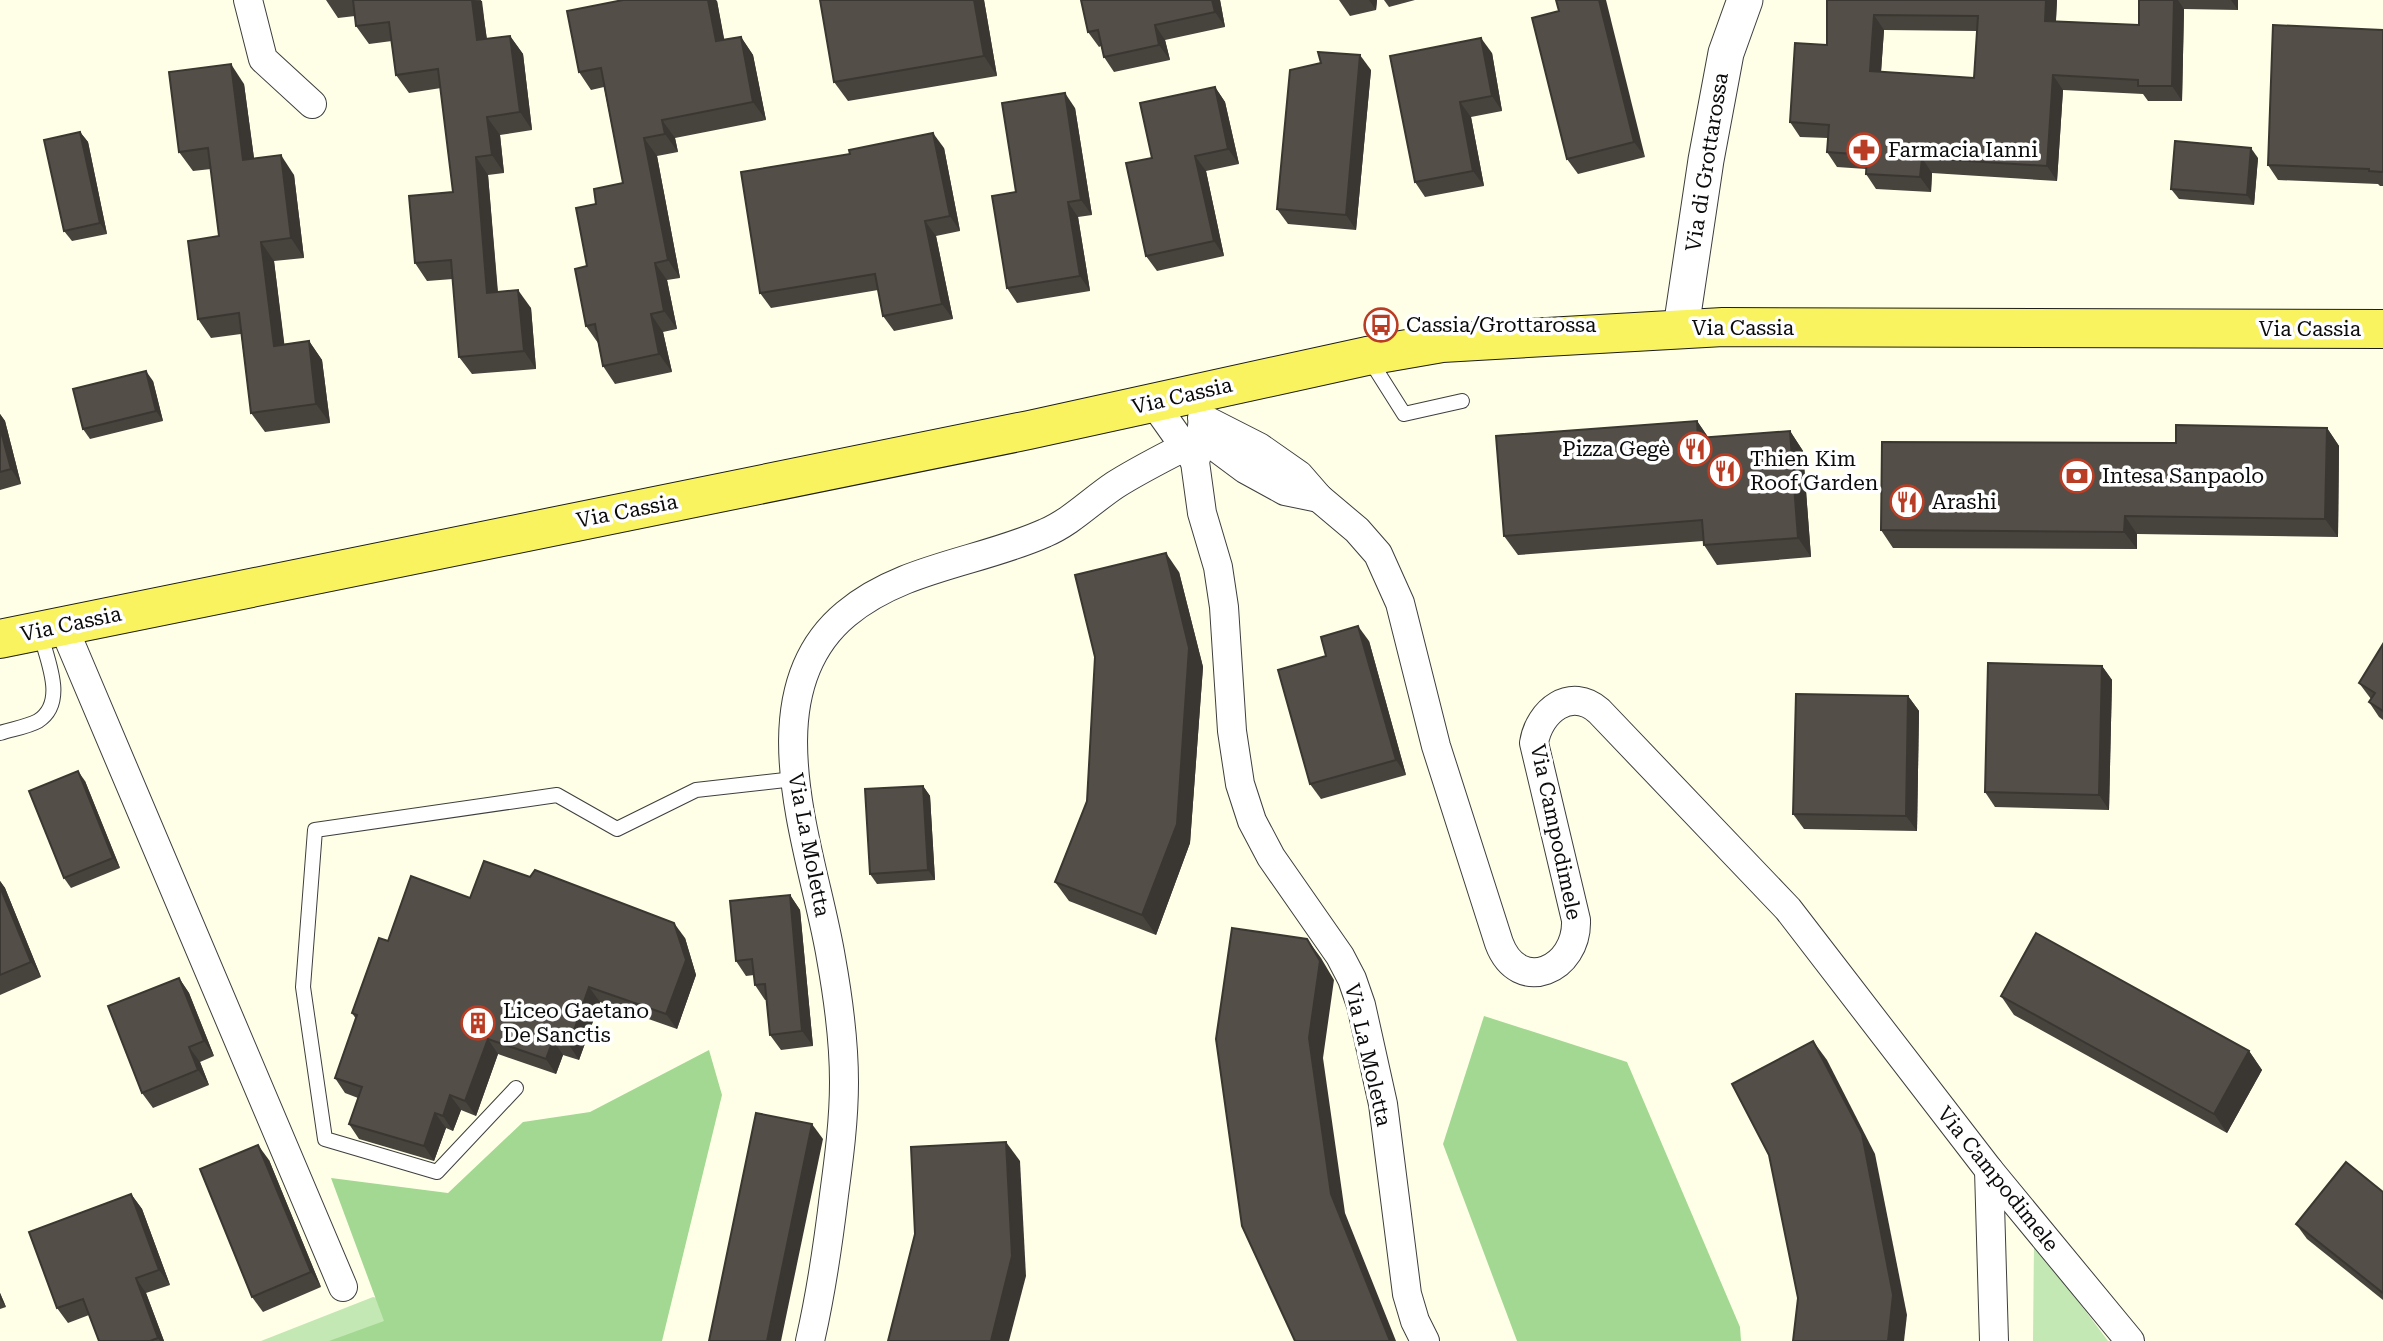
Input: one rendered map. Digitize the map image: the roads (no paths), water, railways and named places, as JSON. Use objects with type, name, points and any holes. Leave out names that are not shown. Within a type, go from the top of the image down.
[{"type":"main road","name":"Via Cassia","points":[[0,639],[1153,402],[1197,431],[1367,356],[1472,340],[1681,328],[2383,329]]},
{"type":"street","points":[[248,0],[263,59],[312,104]]},
{"type":"street","name":"Via di Grottarossa","points":[[1681,328],[1706,160],[1726,53],[1745,0]]},
{"type":"street","name":"Via Campodimele","points":[[1153,402],[1197,431],[1245,469],[1285,491],[1319,498],[1357,530],[1378,554],[1394,587],[1436,747],[1499,943],[1509,961],[1527,971],[1544,971],[1562,961],[1575,939],[1576,920],[1534,743],[1541,724],[1557,707],[1576,699],[1585,701],[1599,711],[1788,909],[1989,1170],[2130,1341]]},
{"type":"street","name":"Via La Moletta","points":[[810,1341],[825,1266],[841,1139],[844,1082],[832,959],[794,779],[793,727],[801,687],[814,652],[828,631],[845,614],[872,596],[923,574],[1049,531],[1197,431]]},
{"type":"street","name":"Via La Moletta","points":[[1197,431],[1202,513],[1220,580],[1232,731],[1240,783],[1252,821],[1271,857],[1340,956],[1361,1005],[1383,1104],[1407,1294],[1415,1321],[1425,1341]]},
{"type":"street","points":[[51,628],[343,1287]]},
{"type":"street","points":[[1989,1170],[1994,1341]]},
{"type":"lane","points":[[1367,356],[1404,414],[1462,401]]},
{"type":"lane","points":[[0,733],[37,721],[50,709],[54,699],[51,628]]},
{"type":"lane","points":[[516,1088],[437,1172],[325,1139],[303,987],[315,830],[557,795],[617,829],[696,790],[794,779]]},
{"type":"place","name":"Farmacia Ianni","points":[[1864,150]]},
{"type":"place","name":"Cassia/Grottarossa","points":[[1381,325]]},
{"type":"place","name":"Pizza Gegè","points":[[1695,449]]},
{"type":"place","name":"Thien Kim Roof Garden","points":[[1725,471]]},
{"type":"place","name":"Intesa Sanpaolo","points":[[2077,476]]},
{"type":"place","name":"Arashi","points":[[1907,502]]},
{"type":"place","name":"Liceo Gaetano De Sanctis","points":[[478,1023]]}]
